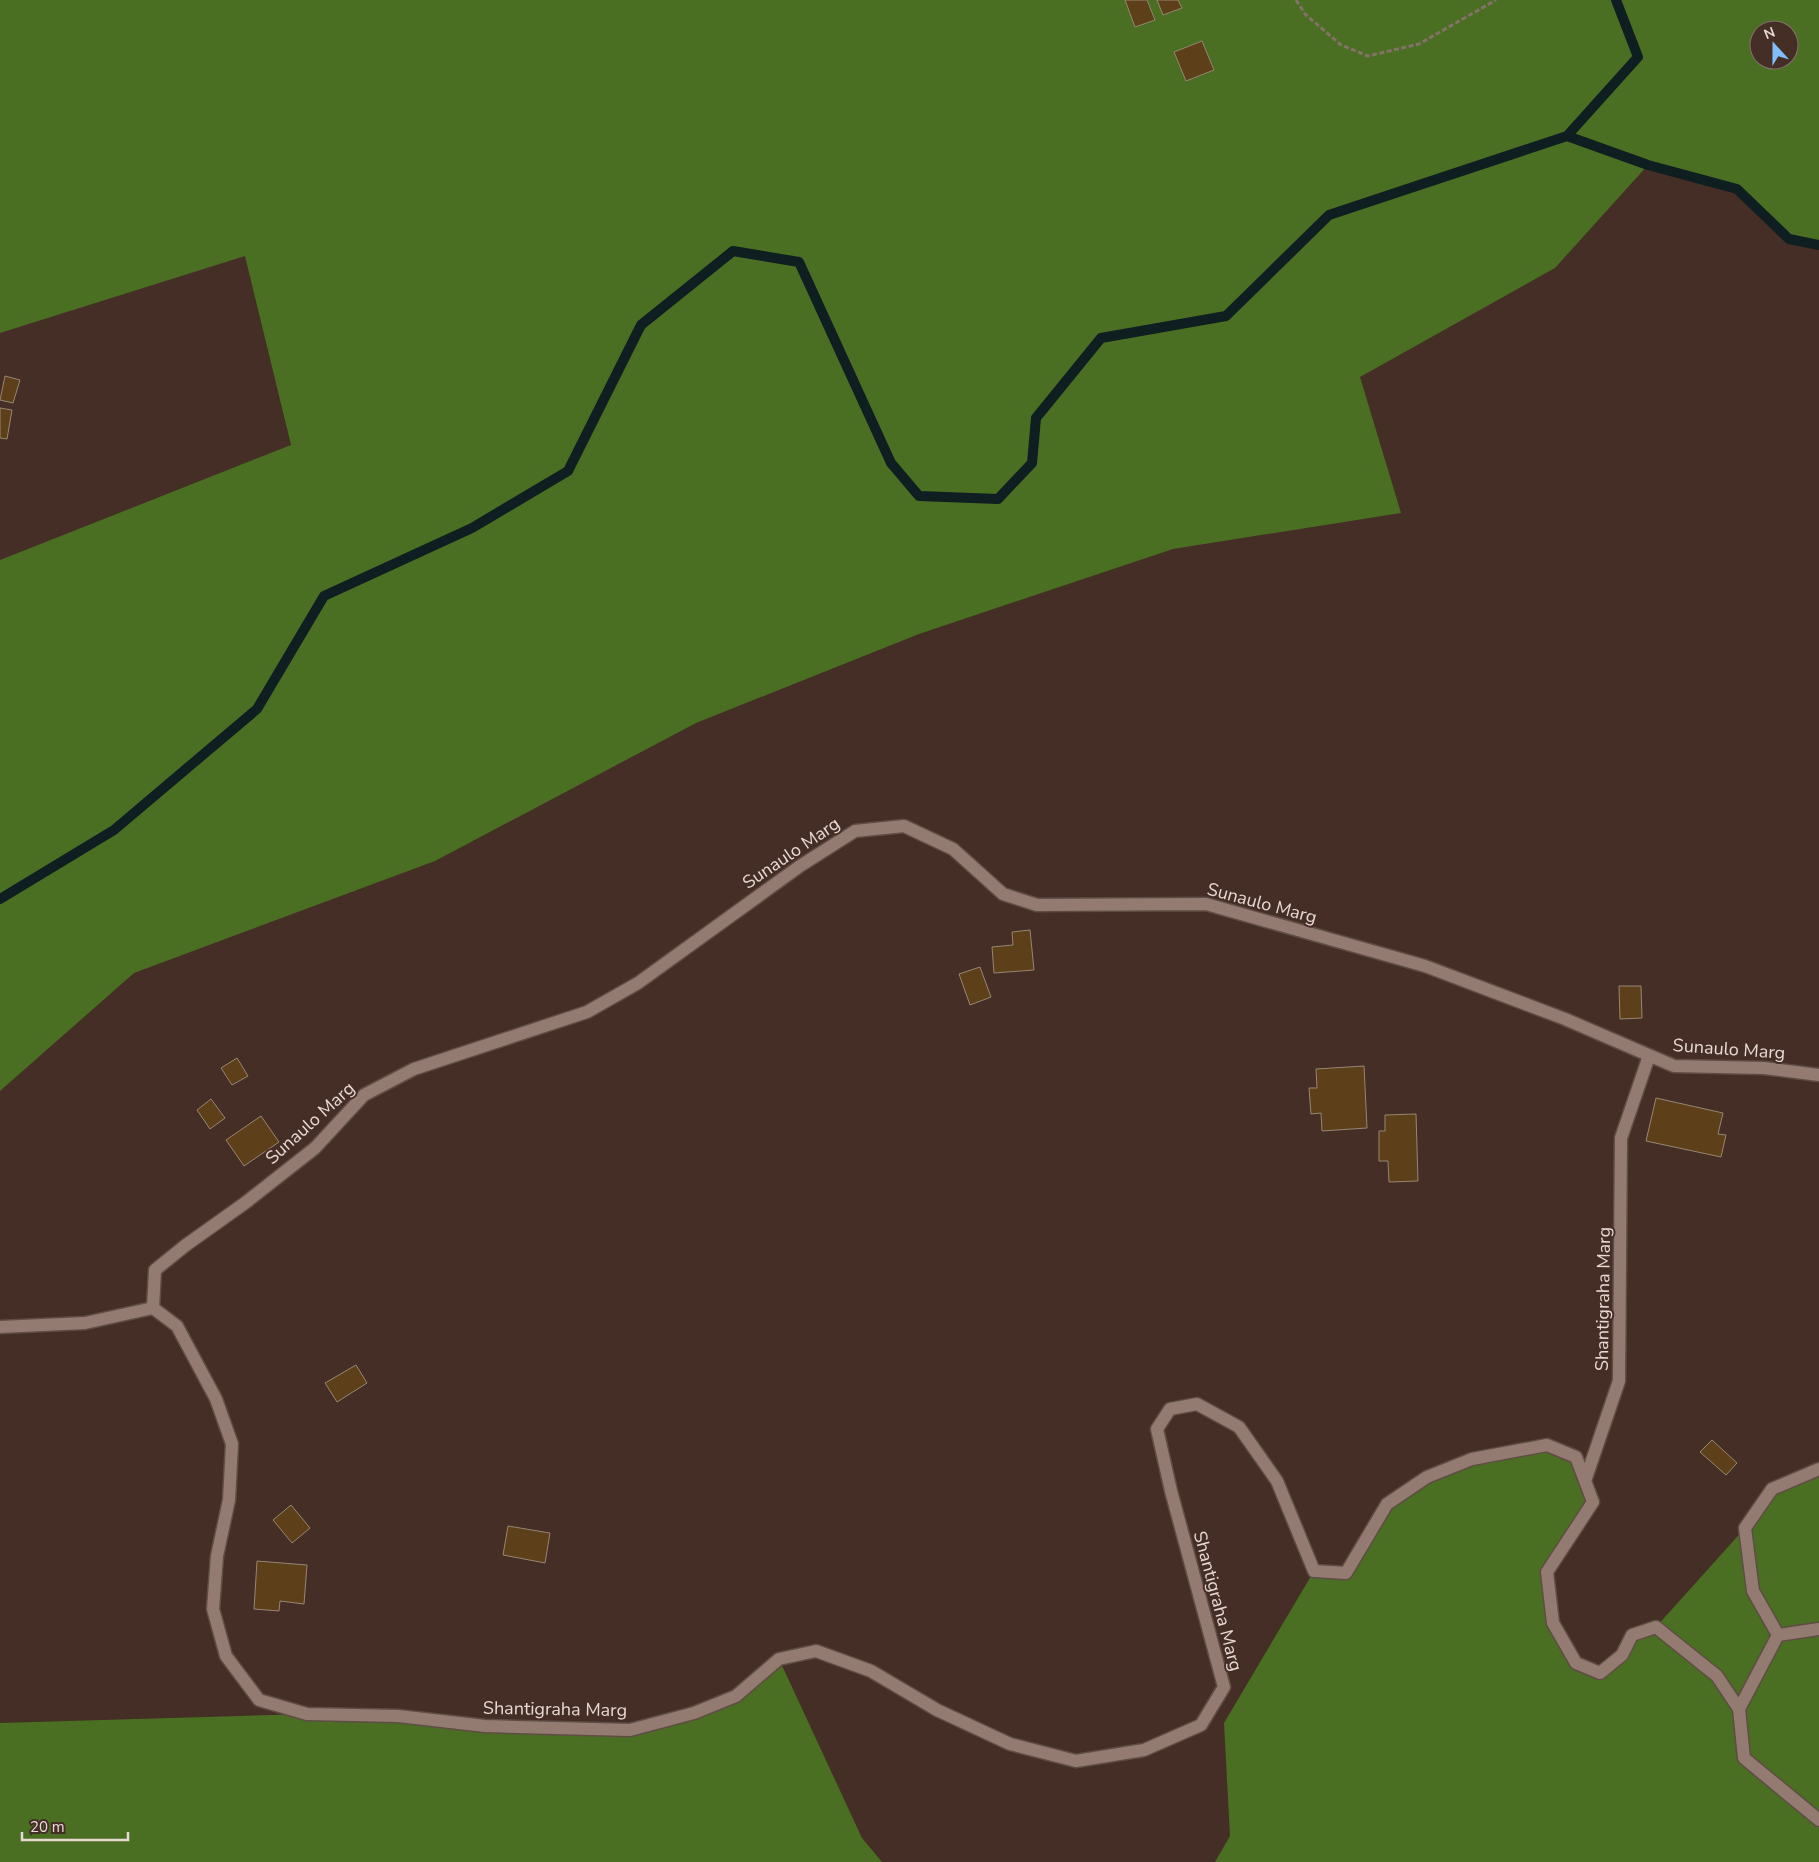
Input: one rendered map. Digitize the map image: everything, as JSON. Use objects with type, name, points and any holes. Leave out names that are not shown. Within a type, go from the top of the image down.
[{"type":"street","name":"Sunaulo Marg","points":[[154,1308],[155,1270],[315,1148],[364,1096],[414,1069],[587,1012],[638,983],[800,866],[855,831],[904,826],[953,849],[1003,894],[1037,905],[1206,904],[1425,966],[1565,1019],[1674,1066],[1764,1068],[1819,1075]]},
{"type":"street","name":"Shantigraha Marg","points":[[1585,1481],[1619,1381],[1621,1138],[1649,1056]]},
{"type":"street","name":"Shantigraha Marg","points":[[154,1308],[177,1326],[216,1399],[232,1444],[229,1500],[217,1556],[213,1609],[226,1656],[258,1700],[307,1714],[398,1716],[485,1726],[630,1730],[694,1713],[736,1696],[778,1659],[816,1651],[871,1671],[937,1710],[1010,1744],[1076,1761],[1144,1750],[1200,1725],[1224,1687],[1170,1491],[1156,1429],[1170,1409],[1197,1404],[1239,1427],[1278,1481],[1314,1571],[1346,1573],[1387,1504],[1427,1477],[1472,1459],[1547,1445],[1576,1457],[1585,1481]]},
{"type":"street","points":[[0,1327],[85,1323],[154,1308]]},
{"type":"street","points":[[1778,1635],[1753,1591],[1745,1528],[1772,1489],[1819,1468]]},
{"type":"street","points":[[1585,1481],[1593,1502],[1547,1572],[1553,1623],[1576,1663],[1600,1674],[1622,1655],[1632,1635],[1656,1627],[1717,1676],[1739,1709],[1744,1758],[1819,1820]]},
{"type":"street","points":[[1778,1635],[1819,1629]]},
{"type":"street","points":[[1739,1709],[1778,1635]]},
{"type":"path","points":[[1296,0],[1305,14],[1341,45],[1368,56],[1419,44],[1496,0]]},
{"type":"green space","points":[[0,0],[1819,0],[1819,245],[1789,239],[1737,190],[1648,165],[1555,268],[1360,377],[1401,513],[1173,549],[919,634],[696,723],[435,861],[134,973],[0,1091],[0,560],[291,445],[245,256],[0,333]]},
{"type":"green space","points":[[1547,1445],[1576,1457],[1593,1502],[1547,1572],[1553,1623],[1576,1663],[1600,1673],[1632,1635],[1656,1627],[1745,1528],[1772,1489],[1819,1469],[1819,1862],[1215,1862],[1230,1836],[1224,1723],[1314,1571],[1346,1573],[1387,1504],[1427,1477]]},
{"type":"green space","points":[[779,1659],[862,1838],[882,1862],[0,1862],[0,1723],[307,1714],[630,1730],[736,1696]]},
{"type":"building","points":[[1125,0],[1147,0],[1155,20],[1135,27]]},
{"type":"building","points":[[1157,0],[1178,0],[1182,8],[1163,15]]},
{"type":"building","points":[[1202,41],[1214,70],[1186,81],[1174,52]]},
{"type":"building","points":[[5,376],[20,380],[13,403],[0,400]]},
{"type":"building","points":[[0,408],[12,410],[7,439],[0,438]]},
{"type":"building","points":[[1030,930],[1034,970],[994,973],[992,947],[1013,945],[1012,932]]},
{"type":"building","points":[[980,967],[991,997],[970,1005],[959,974]]},
{"type":"building","points":[[1619,986],[1641,986],[1642,1018],[1620,1019]]},
{"type":"building","points":[[237,1058],[248,1076],[232,1085],[221,1068]]},
{"type":"building","points":[[1364,1066],[1367,1128],[1322,1131],[1321,1113],[1311,1114],[1309,1088],[1317,1088],[1316,1069]]},
{"type":"building","points":[[1656,1098],[1723,1113],[1718,1134],[1726,1135],[1721,1157],[1646,1141]]},
{"type":"building","points":[[211,1099],[225,1118],[210,1129],[197,1110]]},
{"type":"building","points":[[1416,1114],[1418,1181],[1389,1182],[1388,1161],[1379,1161],[1379,1131],[1385,1131],[1385,1115]]},
{"type":"building","points":[[261,1116],[279,1142],[244,1166],[226,1140]]},
{"type":"building","points":[[356,1365],[367,1383],[337,1402],[325,1383]]},
{"type":"building","points":[[1712,1440],[1737,1463],[1726,1475],[1700,1452]]},
{"type":"building","points":[[291,1505],[310,1528],[292,1543],[273,1520]]},
{"type":"building","points":[[508,1526],[550,1533],[545,1563],[503,1555]]},
{"type":"building","points":[[257,1561],[307,1565],[304,1604],[280,1601],[279,1611],[254,1609]]},
{"type":"waterway","points":[[1567,136],[1638,57],[1616,0]]},
{"type":"waterway","points":[[0,899],[114,830],[257,709],[324,596],[472,528],[568,471],[641,325],[733,251],[799,262],[891,463],[919,496],[998,499],[1032,463],[1036,418],[1101,338],[1226,316],[1329,215],[1567,136],[1648,165],[1737,189],[1789,239],[1819,245]]}]
